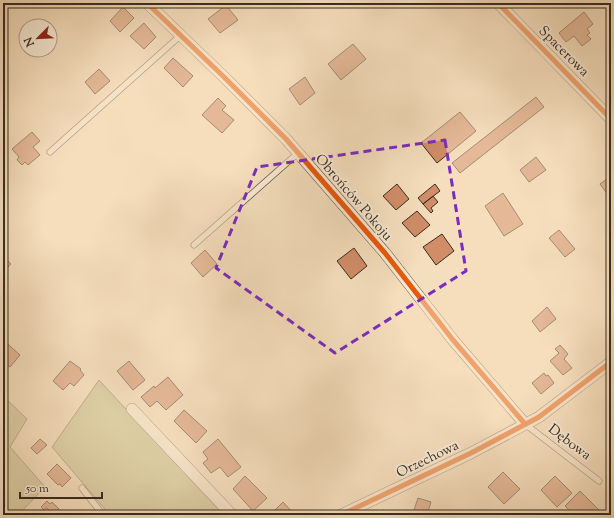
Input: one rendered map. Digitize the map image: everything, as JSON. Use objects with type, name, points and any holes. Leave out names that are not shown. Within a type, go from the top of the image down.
[{"type":"street","name":"Obrońców Pokoju","points":[[147,3],[224,76],[298,153],[385,253],[453,340],[525,424]]},
{"type":"street","name":"Spacerowa","points":[[498,3],[611,119]]},
{"type":"street","name":"Orzechowa","points":[[341,515],[471,453],[539,417],[611,362]]},
{"type":"street","points":[[132,409],[232,515]]},
{"type":"lane","points":[[50,152],[181,35]]},
{"type":"lane","points":[[194,245],[298,153]]},
{"type":"lane","name":"Dębowa","points":[[525,424],[599,481]]},
{"type":"lane","points":[[82,488],[103,515]]},
{"type":"highlighted area","points":[[445,140],[466,271],[335,353],[216,268],[257,167]]},
{"type":"shaded area","points":[[99,380],[220,511],[212,515],[110,515],[52,447]]},
{"type":"shaded area","points":[[3,396],[27,419],[10,447],[45,487],[18,515],[3,515]]},
{"type":"building","points":[[226,5],[238,20],[220,33],[208,19]]},
{"type":"building","points":[[123,7],[134,18],[120,32],[110,21]]},
{"type":"building","points":[[584,12],[593,24],[587,29],[590,33],[587,35],[591,39],[582,46],[574,36],[566,42],[559,33]]},
{"type":"building","points":[[144,23],[156,37],[144,49],[130,36]]},
{"type":"building","points":[[353,44],[366,59],[341,80],[328,64]]},
{"type":"building","points":[[173,58],[193,76],[183,87],[164,68]]},
{"type":"building","points":[[99,69],[110,81],[95,94],[85,82]]},
{"type":"building","points":[[305,77],[315,93],[300,105],[289,89]]},
{"type":"building","points":[[536,97],[544,107],[460,173],[452,163]]},
{"type":"building","points":[[218,98],[226,106],[222,110],[234,120],[222,133],[202,115]]},
{"type":"building","points":[[460,112],[476,131],[437,163],[421,143]]},
{"type":"building","points":[[32,132],[40,141],[33,147],[40,155],[28,165],[25,162],[22,165],[17,160],[19,157],[12,149]]},
{"type":"building","points":[[536,157],[546,170],[529,182],[520,170]]},
{"type":"building","points":[[611,176],[611,199],[600,184]]},
{"type":"building","points":[[397,184],[409,199],[396,210],[383,196]]},
{"type":"building","points":[[435,184],[440,191],[423,204],[418,198]]},
{"type":"building","points":[[503,193],[523,224],[504,236],[485,206]]},
{"type":"building","points":[[433,196],[438,202],[431,208],[433,211],[431,213],[423,204]]},
{"type":"building","points":[[417,211],[430,225],[415,237],[402,223]]},
{"type":"building","points":[[559,230],[575,249],[565,257],[549,238]]},
{"type":"building","points":[[442,234],[454,251],[436,265],[423,247]]},
{"type":"building","points":[[354,248],[367,266],[351,279],[337,261]]},
{"type":"building","points":[[205,250],[217,264],[203,277],[191,263]]},
{"type":"building","points":[[3,256],[11,264],[3,272]]},
{"type":"building","points":[[547,307],[556,319],[540,332],[532,321]]},
{"type":"building","points":[[3,340],[20,355],[10,367],[3,361]]},
{"type":"building","points":[[560,345],[568,354],[564,359],[572,368],[563,375],[550,361],[559,353],[555,349]]},
{"type":"building","points":[[70,361],[81,369],[80,370],[84,375],[74,386],[70,383],[63,390],[53,381]]},
{"type":"building","points":[[129,361],[145,380],[133,390],[117,371]]},
{"type":"building","points":[[544,373],[546,376],[548,375],[554,383],[541,394],[532,383]]},
{"type":"building","points":[[168,377],[183,395],[166,410],[157,401],[150,407],[141,397]]},
{"type":"building","points":[[184,410],[207,431],[196,443],[174,421]]},
{"type":"building","points":[[40,439],[47,445],[37,454],[31,448]]},
{"type":"building","points":[[218,439],[241,467],[228,477],[220,467],[211,473],[203,463],[208,459],[203,452]]},
{"type":"building","points":[[57,464],[71,478],[62,487],[47,474]]},
{"type":"building","points":[[503,472],[520,489],[504,504],[488,487]]},
{"type":"building","points":[[245,476],[267,498],[253,511],[233,489]]},
{"type":"building","points":[[555,476],[572,493],[557,507],[541,490]]},
{"type":"building","points":[[580,491],[604,515],[574,515],[565,506]]},
{"type":"building","points":[[418,498],[431,502],[427,515],[418,515],[413,513]]},
{"type":"building","points":[[47,501],[50,504],[52,502],[59,509],[53,515],[47,508],[44,510],[41,507]]},
{"type":"building","points":[[283,502],[295,515],[270,515]]},
{"type":"cycle path","points":[[147,3],[286,139],[385,253],[453,340],[525,424]]},
{"type":"cycle path","points":[[498,3],[611,119]]},
{"type":"cycle path","points":[[341,515],[471,453],[539,417],[611,362]]}]
